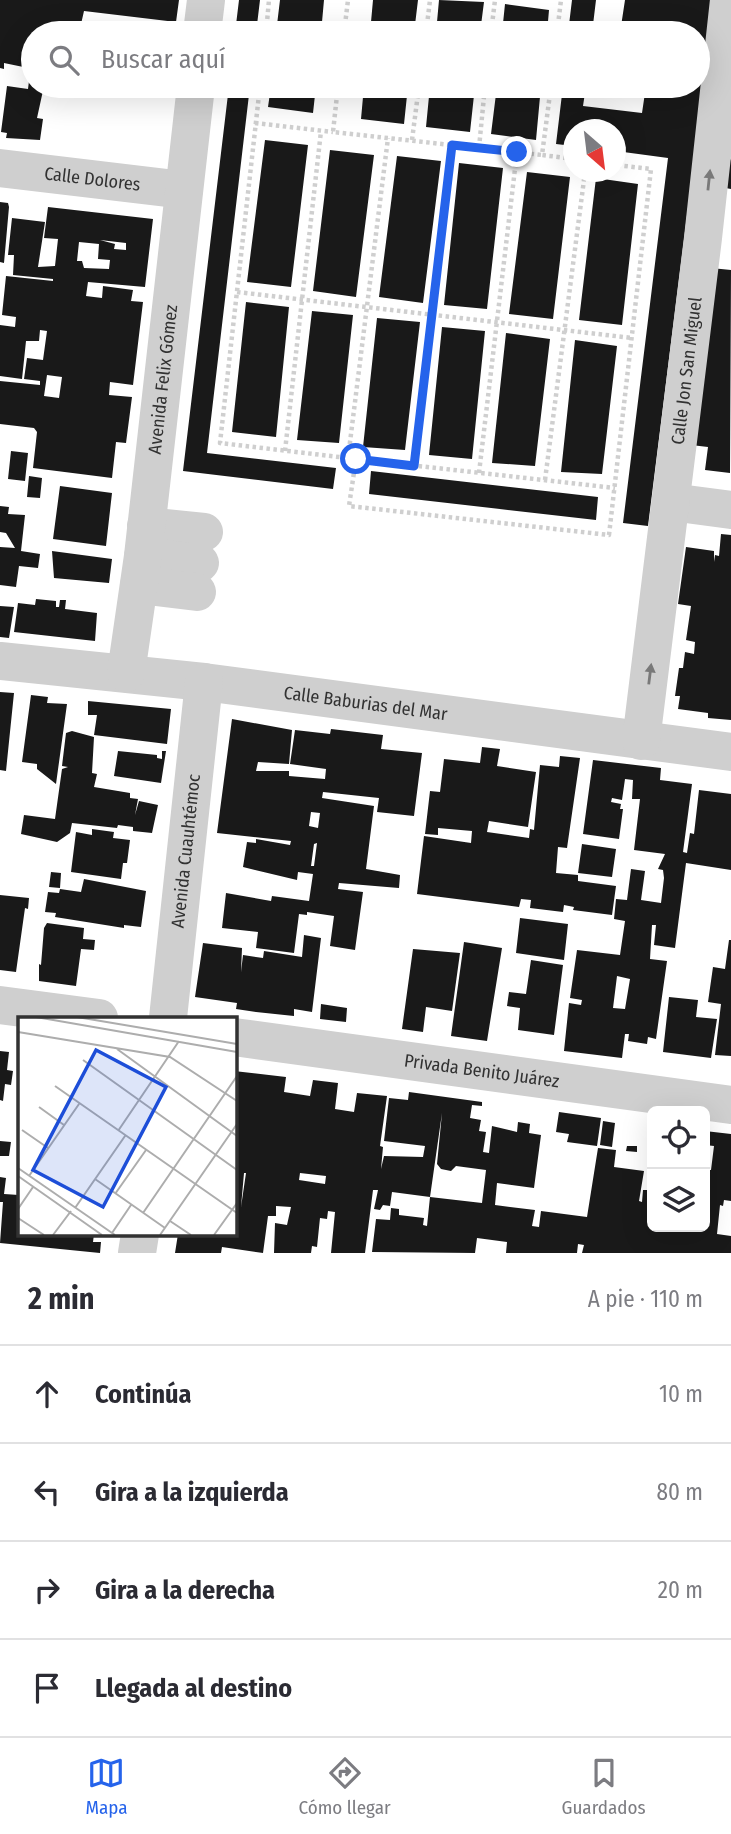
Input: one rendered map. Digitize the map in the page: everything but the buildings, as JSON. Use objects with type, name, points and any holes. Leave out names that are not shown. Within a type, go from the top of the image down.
[{"type":"street","points":[[203,21],[206,0]]},
{"type":"street","name":"Calle Jon San Miguel","points":[[642,741],[671,502],[717,239],[729,0]]},
{"type":"street","name":"Avenida Felix Gómez","points":[[126,673],[143,556],[195,98]]},
{"type":"street","name":"Calle Dolores","points":[[0,168],[184,190]]},
{"type":"street","points":[[671,502],[731,510]]},
{"type":"street","points":[[143,556],[200,562],[143,556]]},
{"type":"street","name":"Calle Baburias del Mar","points":[[0,661],[204,682],[731,752]]},
{"type":"street","name":"Avenida Cuauhtémoc","points":[[168,1017],[204,682]]},
{"type":"street","points":[[0,1005],[91,1017]]},
{"type":"street","name":"Privada Benito Juárez","points":[[236,1037],[731,1105]]},
{"type":"path","points":[[266,21],[269,0]]},
{"type":"path","points":[[345,21],[348,0]]},
{"type":"path","points":[[427,21],[430,0]]},
{"type":"path","points":[[492,21],[495,0]]},
{"type":"path","points":[[558,21],[561,0]]},
{"type":"path","points":[[259,98],[220,443],[615,488]]},
{"type":"path","points":[[333,132],[337,98]]},
{"type":"path","points":[[412,141],[417,98]]},
{"type":"path","points":[[479,148],[484,98]]},
{"type":"path","points":[[542,155],[549,98]]},
{"type":"path","points":[[256,123],[563,158]]},
{"type":"path","points":[[285,451],[321,131]]},
{"type":"path","points":[[348,458],[388,138]]},
{"type":"path","points":[[414,466],[452,145]]},
{"type":"path","points":[[480,473],[517,152]]},
{"type":"path","points":[[356,459],[349,506],[609,535],[651,169],[626,166]]},
{"type":"path","points":[[545,480],[584,182]]},
{"type":"path","points":[[237,292],[632,338]]},
{"type":"route","points":[[356,459],[414,466],[452,145],[517,152]]}]
